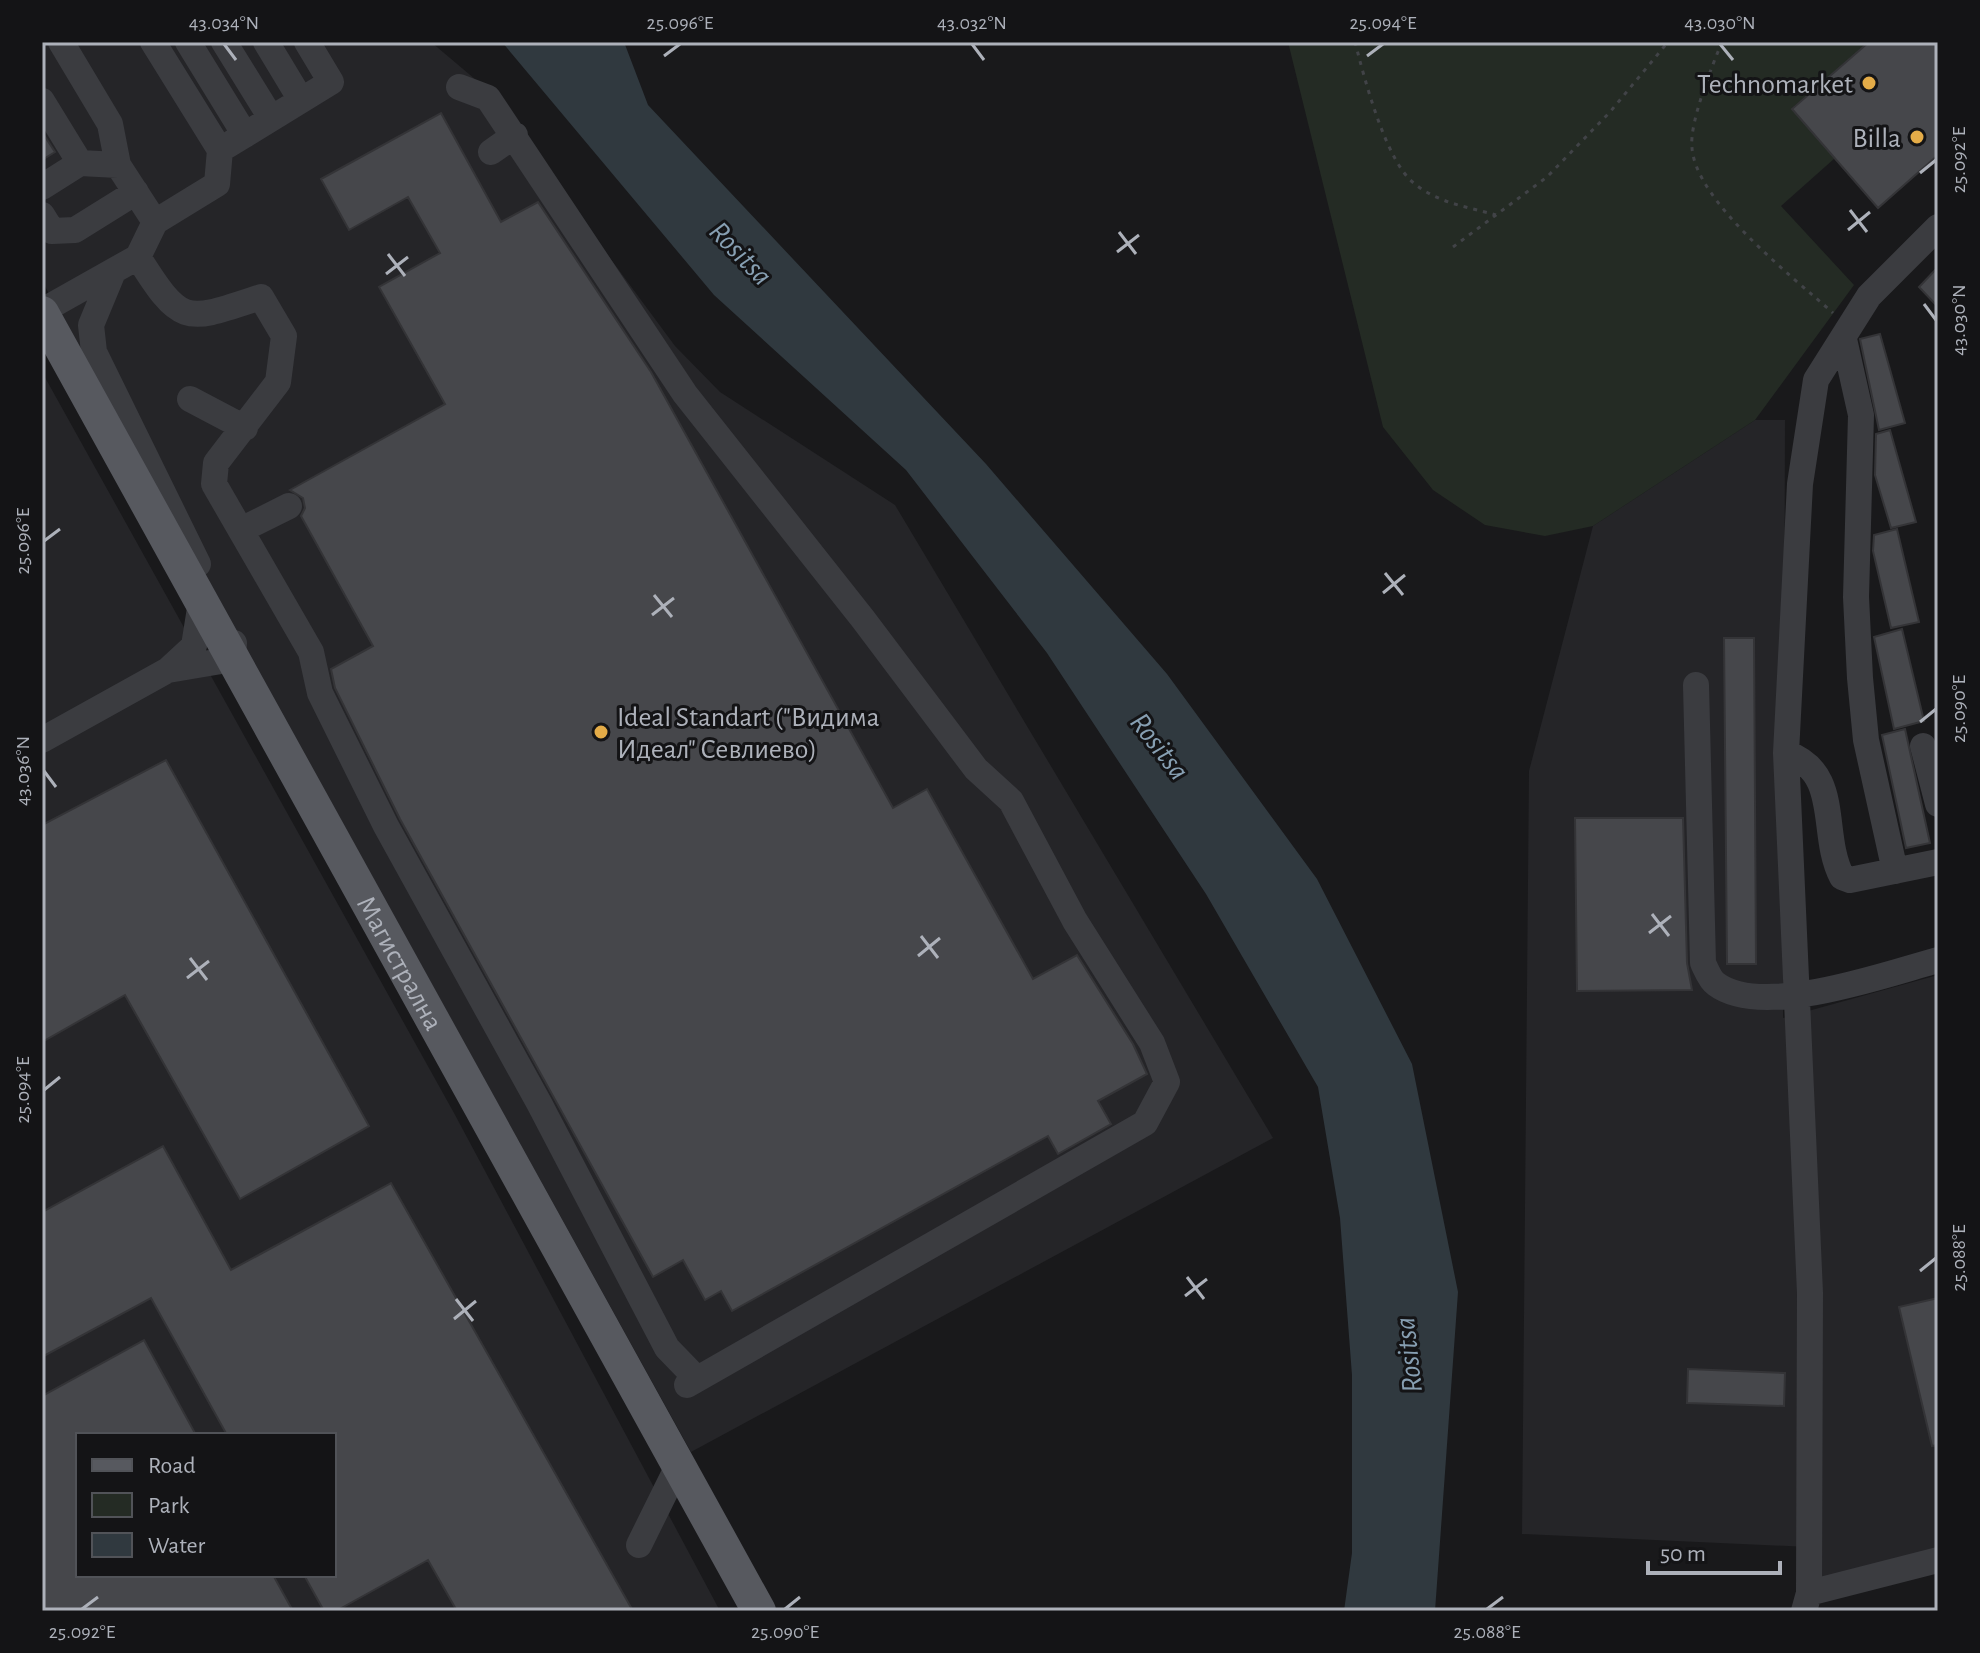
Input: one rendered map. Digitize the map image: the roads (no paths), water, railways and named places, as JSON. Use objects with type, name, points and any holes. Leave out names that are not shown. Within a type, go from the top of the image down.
[{"type":"main road","name":"Магистрална","points":[[42,312],[759,1611]]},
{"type":"street","points":[[61,42],[110,124],[118,165],[155,222]]},
{"type":"street","points":[[42,312],[138,257],[155,222],[217,184],[220,150],[153,42]]},
{"type":"street","points":[[188,42],[245,135]]},
{"type":"street","points":[[224,42],[271,118]]},
{"type":"street","points":[[266,42],[301,100]]},
{"type":"street","points":[[220,150],[331,82],[307,42]]},
{"type":"street","points":[[138,257],[176,309],[199,316],[261,297],[284,336],[278,382],[216,463],[214,484],[311,652],[320,693],[386,826],[539,1103],[667,1348],[692,1382],[1145,1123],[1167,1082],[1152,1043],[1075,921],[1011,801],[976,769],[863,619],[685,394],[488,98],[459,87]]},
{"type":"street","points":[[42,101],[80,163]]},
{"type":"street","points":[[491,152],[515,135]]},
{"type":"street","points":[[42,187],[80,163],[118,165]]},
{"type":"street","points":[[42,215],[52,231],[75,230],[136,192]]},
{"type":"street","points":[[1938,227],[1869,296],[1816,380],[1800,484],[1786,753],[1794,998],[1810,1293],[1806,1602],[1938,1560]]},
{"type":"street","points":[[113,272],[91,325],[94,352],[234,636],[233,659],[168,670]]},
{"type":"street","points":[[1847,334],[1861,415],[1856,597],[1860,678],[1866,740],[1895,871]]},
{"type":"street","points":[[190,399],[245,428]]},
{"type":"street","points":[[241,530],[289,506]]},
{"type":"street","points":[[42,740],[168,670],[194,646],[201,602]]},
{"type":"street","points":[[1696,685],[1703,963],[1714,983],[1733,992],[1794,998],[1938,960]]},
{"type":"street","points":[[1923,746],[1938,804]]},
{"type":"street","points":[[1786,753],[1801,758],[1820,777],[1842,877],[1850,880],[1938,862]]},
{"type":"street","points":[[639,1545],[679,1464]]},
{"type":"water","name":"Rositsa","points":[[502,42],[624,42],[648,105],[986,464],[1167,674],[1317,879],[1412,1064],[1458,1292],[1435,1611],[1344,1611],[1352,1553],[1352,1375],[1340,1218],[1318,1087],[1206,894],[1047,653],[906,470],[714,295]]},
{"type":"place","name":"Technomarket","points":[[1869,83]]},
{"type":"place","name":"Billa","points":[[1917,137]]},
{"type":"place","name":"Ideal Standart (\"Видима Идеал\" Севлиево)","points":[[601,732]]}]
